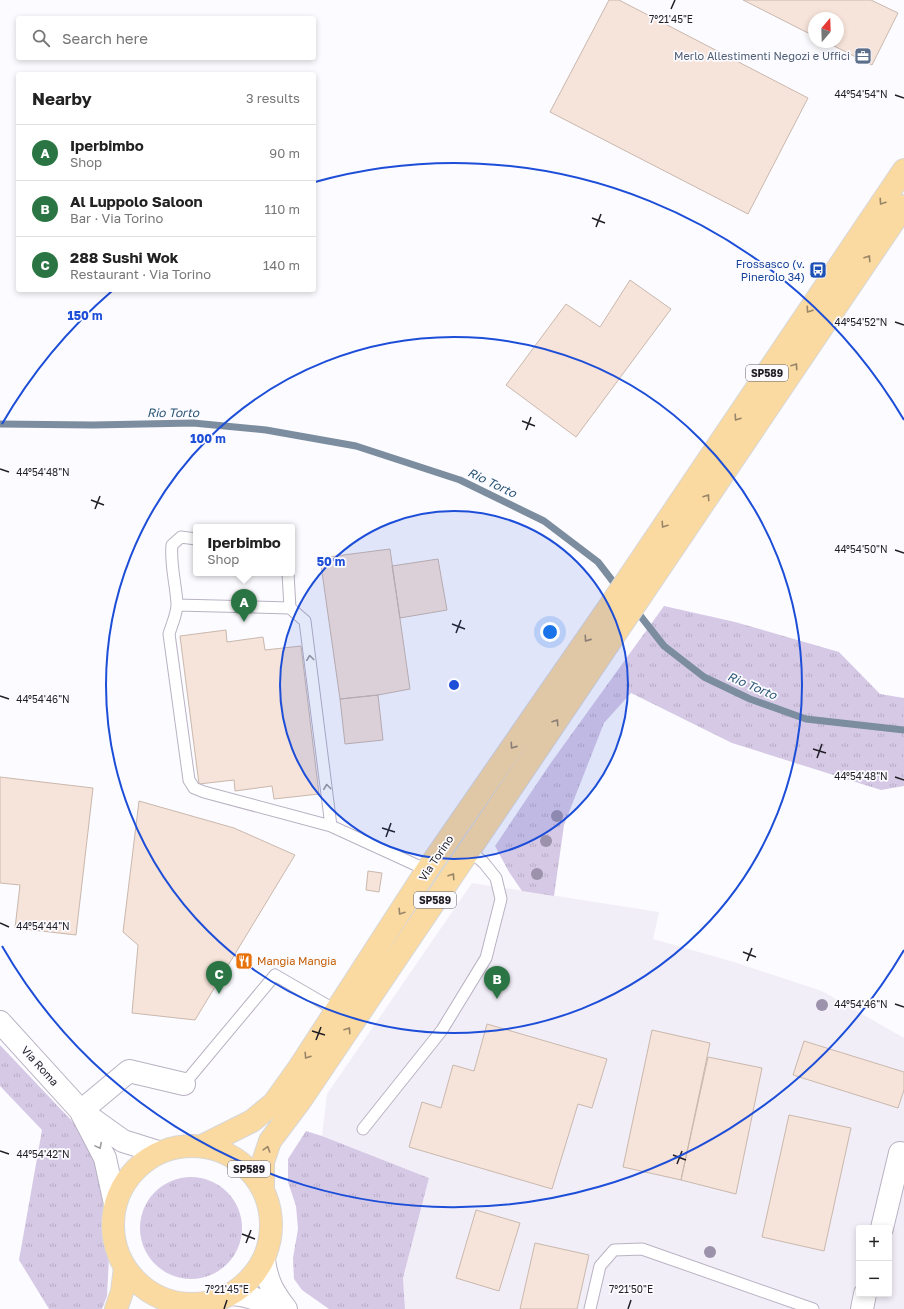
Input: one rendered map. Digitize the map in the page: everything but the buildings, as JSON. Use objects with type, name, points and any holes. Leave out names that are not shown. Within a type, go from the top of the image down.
[{"type":"main road","name":"SP589","points":[[638,582],[904,170]]},
{"type":"main road","name":"SP589","points":[[263,1187],[263,1162],[270,1141],[300,1101],[469,850],[617,613],[638,582],[904,206]]},
{"type":"main road","name":"Via Torino","points":[[204,1146],[252,1121],[274,1103],[337,1011],[427,870],[617,613]]},
{"type":"main road","name":"SP589","points":[[180,1146],[204,1146],[228,1153],[248,1167],[263,1187],[271,1211],[272,1236],[264,1260],[249,1281],[232,1294],[212,1302],[164,1305],[137,1282],[125,1267],[116,1247],[112,1226],[115,1204],[124,1183],[139,1165],[158,1152],[180,1146]]},
{"type":"main road","points":[[116,1309],[122,1292],[125,1267]]},
{"type":"street","name":"Via Roma","points":[[0,1022],[81,1111]]},
{"type":"street","points":[[81,1111],[129,1071],[184,1084]]},
{"type":"street","points":[[81,1111],[123,1141],[158,1152]]},
{"type":"street","points":[[81,1111],[105,1158],[115,1204]]},
{"type":"street","points":[[883,1225],[900,1153]]},
{"type":"street","points":[[264,1260],[266,1273],[273,1292],[286,1309]]},
{"type":"street","points":[[232,1294],[245,1295],[260,1300],[277,1309]]},
{"type":"street","points":[[862,1309],[864,1297]]},
{"type":"lane","points":[[193,538],[181,537],[172,545],[171,556],[177,605],[175,618],[169,634],[189,780],[194,788],[331,826],[427,870]]},
{"type":"lane","points":[[288,576],[290,608]]},
{"type":"lane","points":[[177,605],[290,608],[305,621],[331,826]]},
{"type":"lane","points":[[363,1129],[442,1030],[486,958],[501,899],[496,878],[484,863],[469,850]]},
{"type":"lane","points":[[184,1084],[275,975],[337,1011]]},
{"type":"lane","points":[[590,1309],[600,1266],[614,1250],[642,1249],[813,1309]]},
{"type":"shaded area","points":[[472,883],[659,912],[653,939],[734,962],[822,991],[904,1038],[904,1309],[405,1309],[403,1278],[429,1178],[322,1136],[327,1094]]},
{"type":"green space","points":[[664,606],[735,622],[839,652],[880,694],[904,698],[904,786],[881,790],[732,743],[631,693],[604,723],[564,825],[554,896],[522,891],[509,872],[495,846],[550,764]]},
{"type":"green space","points":[[0,1045],[89,1139],[100,1169],[109,1257],[107,1296],[102,1309],[49,1309],[19,1260],[42,1130],[0,1086]]},
{"type":"green space","points":[[306,1131],[429,1178],[403,1278],[405,1309],[329,1309],[302,1290],[294,1279],[293,1258],[298,1229],[296,1206],[288,1182],[288,1159]]},
{"type":"green space","points":[[191,1177],[211,1180],[220,1185],[234,1199],[239,1208],[242,1228],[239,1248],[234,1257],[220,1271],[211,1276],[191,1279],[171,1276],[162,1271],[148,1257],[143,1248],[140,1228],[143,1208],[148,1199],[162,1185],[171,1180]]},
{"type":"waterway","name":"Rio Torto","points":[[0,424],[93,425],[193,423],[266,430],[356,446],[460,480],[544,521],[598,562],[618,588]]},
{"type":"waterway","name":"Rio Torto","points":[[635,609],[664,646],[704,677],[750,699],[806,719],[904,730]]},
{"type":"place","name":"Merlo Allestimenti Negozi e Uffici","points":[[863,56]]},
{"type":"place","name":"Frossasco (v. Pinerolo 34)","points":[[818,270]]},
{"type":"place","name":"Iperbimbo","points":[[244,622]]},
{"type":"place","name":"Mangia Mangia","points":[[244,961]]},
{"type":"place","name":"288 Sushi Wok","points":[[219,994]]},
{"type":"place","name":"Al Luppolo Saloon","points":[[497,999]]}]
